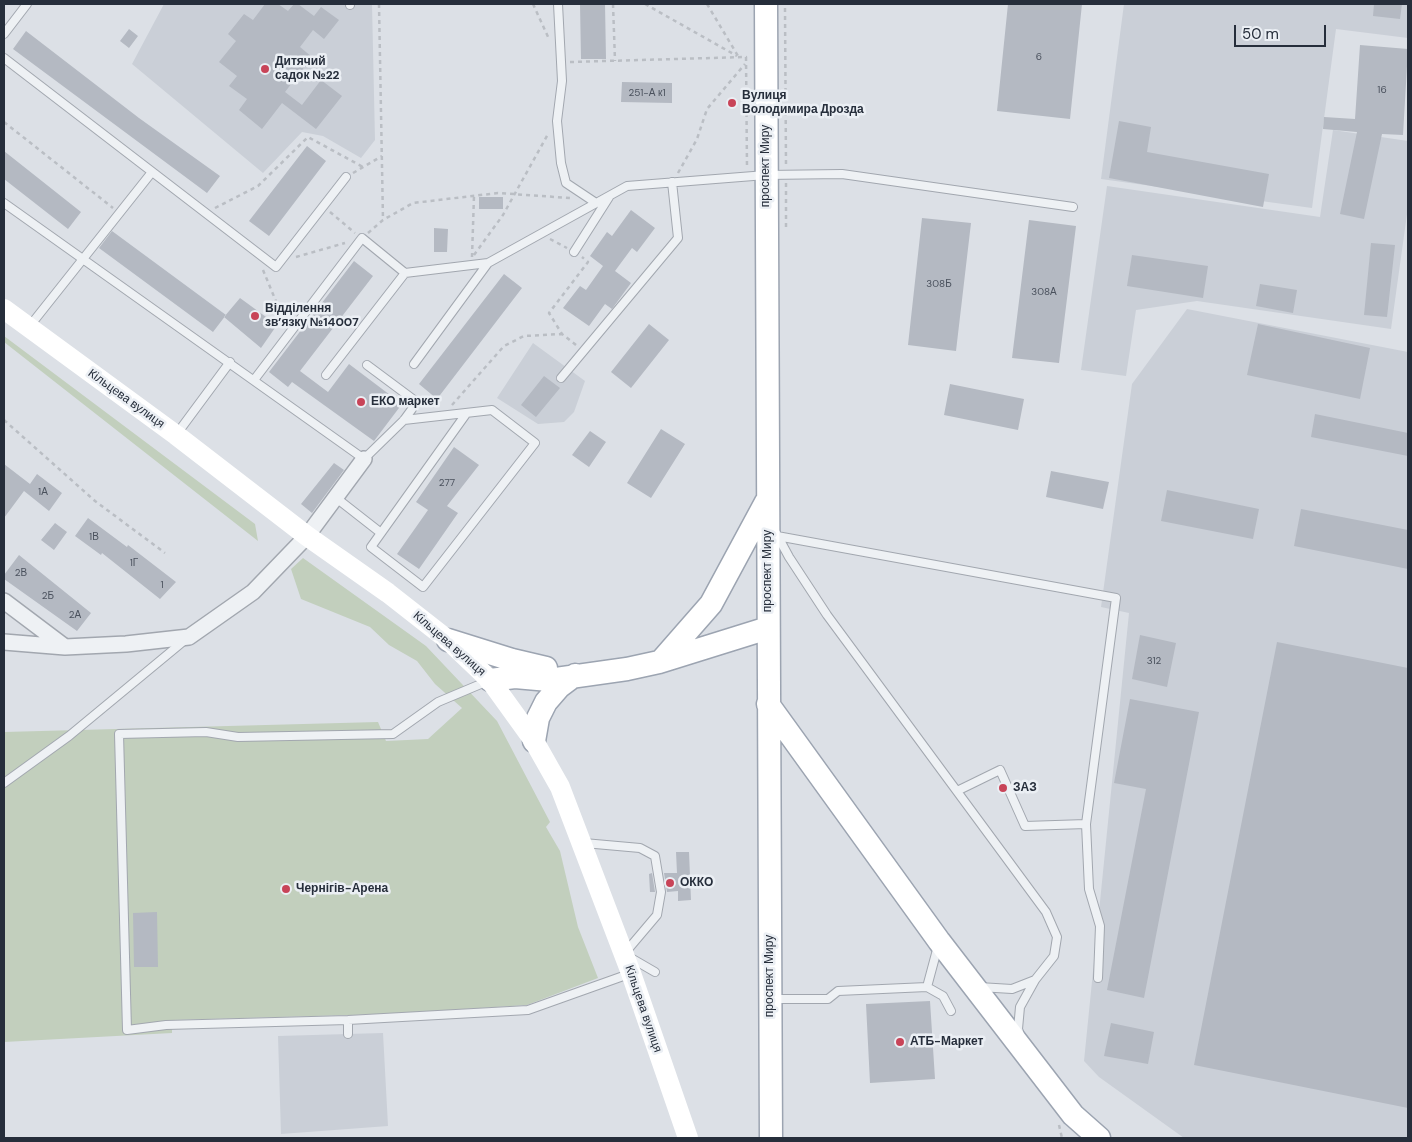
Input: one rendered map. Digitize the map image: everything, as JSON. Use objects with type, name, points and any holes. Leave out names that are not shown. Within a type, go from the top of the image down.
[{"type":"main road","name":"проспект Миру","points":[[766,4],[770,999],[768,1137]]},
{"type":"main road","name":"Кільцева вулиця","points":[[4,309],[176,435],[307,536],[388,593],[448,640],[490,680],[534,741],[560,787],[583,843],[631,973],[688,1138]]},
{"type":"main road","points":[[659,662],[711,604],[768,498]]},
{"type":"main road","points":[[490,680],[515,677],[549,680],[627,669],[659,662],[768,628]]},
{"type":"main road","points":[[448,640],[512,660],[576,675]]},
{"type":"main road","points":[[534,741],[538,718],[546,702],[559,687],[576,675]]},
{"type":"main road","points":[[768,704],[974,987],[1073,1114],[1099,1138]]},
{"type":"street","points":[[4,642],[65,647],[126,644],[189,637],[253,592],[307,536],[364,460]]},
{"type":"street","points":[[4,601],[65,647]]},
{"type":"lane","points":[[4,34],[27,4]]},
{"type":"lane","points":[[558,4],[562,81],[557,121],[561,163],[566,183],[596,203]]},
{"type":"lane","points":[[4,58],[276,267],[346,178]]},
{"type":"lane","points":[[28,328],[152,172]]},
{"type":"lane","points":[[414,364],[488,263],[627,186],[766,175],[842,174],[1073,207]]},
{"type":"lane","points":[[560,378],[678,238],[672,182]]},
{"type":"lane","points":[[574,252],[610,195]]},
{"type":"lane","points":[[4,203],[82,260],[230,362],[364,460],[404,420],[412,409],[414,400],[367,366]]},
{"type":"lane","points":[[254,380],[362,238],[405,273]]},
{"type":"lane","points":[[326,375],[405,273],[472,262],[488,263]]},
{"type":"lane","points":[[176,435],[230,362]]},
{"type":"lane","points":[[404,420],[492,410],[535,443],[423,587],[371,547],[466,414]]},
{"type":"lane","points":[[335,497],[381,533]]},
{"type":"lane","points":[[768,498],[777,536],[827,615],[1046,912],[1057,937],[1054,956],[1035,980],[1020,1007],[1018,1029],[1024,1052]]},
{"type":"lane","points":[[777,536],[1116,598],[1086,824],[1089,889],[1100,926],[1098,978]]},
{"type":"lane","points":[[4,783],[69,736],[189,637]]},
{"type":"lane","points":[[490,680],[438,702],[393,734],[238,737],[206,732],[119,734],[128,1030],[166,1025],[348,1020],[528,1010],[631,973]]},
{"type":"lane","points":[[957,791],[1000,770],[1025,826],[1086,824]]},
{"type":"lane","points":[[583,843],[640,848],[655,856],[661,892],[657,915],[624,954],[655,972]]},
{"type":"lane","points":[[927,987],[933,971],[939,941]]},
{"type":"lane","points":[[933,971],[955,962]]},
{"type":"lane","points":[[974,987],[1012,989],[1035,980]]},
{"type":"lane","points":[[770,999],[828,999],[838,991],[927,987],[943,996],[951,1011]]},
{"type":"lane","points":[[348,1020],[348,1034]]},
{"type":"path","points":[[379,4],[383,220]]},
{"type":"path","points":[[533,4],[560,63],[746,57],[766,175]]},
{"type":"path","points":[[613,4],[615,61]]},
{"type":"path","points":[[645,4],[738,57]]},
{"type":"path","points":[[707,4],[738,57]]},
{"type":"path","points":[[766,175],[785,4]]},
{"type":"path","points":[[672,182],[698,139],[707,110],[746,63]]},
{"type":"path","points":[[4,122],[120,214]]},
{"type":"path","points":[[472,262],[516,194],[552,126]]},
{"type":"path","points":[[205,213],[258,186],[308,137],[363,167]]},
{"type":"path","points":[[346,178],[382,156]]},
{"type":"path","points":[[280,262],[362,238],[383,220],[413,203],[498,193],[560,196],[596,203]]},
{"type":"path","points":[[472,262],[474,196]]},
{"type":"path","points":[[323,206],[362,238]]},
{"type":"path","points":[[539,234],[574,252],[588,262],[549,313],[562,334],[583,350]]},
{"type":"path","points":[[256,252],[289,334]]},
{"type":"path","points":[[448,409],[504,346],[524,336],[562,334]]},
{"type":"path","points":[[4,420],[95,501],[165,552]]},
{"type":"shaded area","points":[[164,4],[372,4],[375,140],[361,158],[323,136],[302,132],[263,173],[132,64]]},
{"type":"shaded area","points":[[1124,4],[1408,4],[1408,38],[1336,29],[1312,208],[1101,179]]},
{"type":"shaded area","points":[[1333,130],[1408,141],[1408,207],[1391,329],[1197,301],[1136,310],[1126,376],[1081,370],[1107,186],[1320,217]]},
{"type":"shaded area","points":[[1187,309],[1408,352],[1408,1138],[1184,1138],[1099,1077],[1084,1061],[1129,613],[1101,607],[1132,384]]},
{"type":"shaded area","points":[[533,343],[585,381],[574,412],[564,422],[538,424],[497,398]]},
{"type":"shaded area","points":[[383,1033],[388,1126],[281,1134],[278,1036]]},
{"type":"green space","points":[[4,336],[255,524],[258,541],[4,342]]},
{"type":"green space","name":"Чернігів-Арена","points":[[303,558],[426,646],[497,721],[550,822],[546,827],[560,851],[578,927],[598,978],[527,1005],[387,1014],[172,1020],[172,1033],[4,1042],[4,732],[378,722],[386,741],[428,739],[462,708],[435,684],[417,661],[389,645],[370,627],[301,599],[291,569]]},
{"type":"building","name":"Дитячий садок №22","points":[[265,4],[278,4],[288,11],[294,4],[298,4],[314,16],[321,7],[339,20],[324,39],[313,30],[300,47],[312,57],[285,92],[302,105],[321,80],[342,96],[316,129],[282,103],[262,129],[239,110],[247,99],[229,86],[237,76],[219,62],[236,41],[228,34],[244,14],[253,20]]},
{"type":"building","points":[[580,4],[605,4],[606,59],[581,59]]},
{"type":"building","points":[[1008,4],[1082,4],[1070,119],[997,111]]},
{"type":"building","points":[[1374,4],[1402,4],[1400,19],[1373,16]]},
{"type":"building","points":[[129,29],[138,36],[129,48],[120,41]]},
{"type":"building","points":[[26,31],[139,118],[220,176],[207,193],[13,49]]},
{"type":"building","points":[[1360,45],[1408,49],[1403,135],[1382,134],[1364,219],[1340,214],[1357,132],[1323,129],[1324,117],[1355,119]]},
{"type":"building","points":[[622,82],[672,83],[672,103],[621,102]]},
{"type":"building","points":[[1119,121],[1151,127],[1147,152],[1269,174],[1263,207],[1109,178]]},
{"type":"building","points":[[307,146],[326,161],[269,236],[249,221]]},
{"type":"building","points":[[4,151],[81,212],[68,229],[4,179]]},
{"type":"building","points":[[479,197],[503,197],[503,209],[479,209]]},
{"type":"building","points":[[631,210],[655,228],[637,252],[632,248],[615,271],[631,283],[612,309],[605,304],[589,326],[563,308],[580,286],[586,290],[603,266],[590,256],[607,232],[612,236]]},
{"type":"building","points":[[922,218],[971,223],[956,351],[908,345]]},
{"type":"building","points":[[1029,220],[1076,226],[1059,363],[1012,358]]},
{"type":"building","points":[[434,228],[448,229],[447,252],[434,252]]},
{"type":"building","points":[[112,231],[226,315],[213,332],[99,248]]},
{"type":"building","points":[[1371,243],[1395,245],[1387,317],[1364,315]]},
{"type":"building","points":[[1132,255],[1208,266],[1203,298],[1127,286]]},
{"type":"building","points":[[354,261],[373,276],[300,371],[328,392],[349,364],[402,404],[374,441],[292,382],[288,387],[269,372]]},
{"type":"building","points":[[504,274],[522,288],[437,399],[419,384]]},
{"type":"building","points":[[1260,284],[1297,290],[1293,313],[1256,306]]},
{"type":"building","points":[[240,298],[277,325],[261,348],[224,317]]},
{"type":"building","points":[[649,324],[669,340],[631,388],[611,372]]},
{"type":"building","points":[[1258,324],[1370,348],[1360,399],[1247,375]]},
{"type":"building","points":[[544,376],[560,388],[536,417],[521,405]]},
{"type":"building","points":[[950,384],[1024,399],[1018,430],[944,415]]},
{"type":"building","points":[[1315,414],[1408,433],[1408,456],[1311,437]]},
{"type":"building","points":[[661,429],[685,444],[651,498],[627,483]]},
{"type":"building","points":[[590,431],[606,442],[589,467],[572,455]]},
{"type":"building","points":[[454,447],[479,465],[447,506],[458,513],[419,569],[397,554],[428,510],[416,502]]},
{"type":"building","points":[[334,463],[344,470],[312,513],[301,504]]},
{"type":"building","points":[[4,464],[30,484],[37,474],[62,493],[49,511],[24,491],[4,518]]},
{"type":"building","points":[[1051,471],[1109,482],[1103,509],[1046,497]]},
{"type":"building","points":[[1167,490],[1259,509],[1253,539],[1161,521]]},
{"type":"building","points":[[1301,509],[1408,530],[1408,569],[1294,546]]},
{"type":"building","points":[[88,518],[127,547],[128,545],[176,582],[160,599],[102,553],[101,555],[75,536]]},
{"type":"building","points":[[55,523],[67,532],[54,550],[41,540]]},
{"type":"building","points":[[19,555],[91,613],[77,631],[4,579],[4,575]]},
{"type":"building","points":[[1140,635],[1176,643],[1167,687],[1132,679]]},
{"type":"building","points":[[1277,642],[1408,668],[1408,1108],[1194,1065]]},
{"type":"building","points":[[1130,699],[1199,712],[1144,998],[1107,990],[1146,789],[1114,783]]},
{"type":"building","name":"ОККО","points":[[676,852],[689,852],[691,900],[678,901],[678,891],[667,892],[664,873],[677,873]]},
{"type":"building","points":[[652,873],[655,892],[650,892],[649,874]]},
{"type":"building","points":[[157,912],[158,967],[134,967],[133,913]]},
{"type":"building","name":"АТБ-Маркет","points":[[930,1001],[935,1079],[870,1083],[866,1004]]},
{"type":"building","points":[[1111,1023],[1154,1032],[1148,1064],[1104,1056]]},
{"type":"place","name":"Дитячий садок №22","points":[[265,69]]},
{"type":"place","name":"Вулиця Володимира Дрозда","points":[[732,103]]},
{"type":"place","name":"Відділення зв’язку №14007","points":[[255,316]]},
{"type":"place","name":"ЕКО маркет","points":[[361,402]]},
{"type":"place","name":"ЗАЗ","points":[[1003,788]]},
{"type":"place","name":"ОККО","points":[[670,883]]},
{"type":"place","name":"Чернігів-Арена","points":[[286,889]]},
{"type":"place","name":"АТБ-Маркет","points":[[900,1042]]}]
